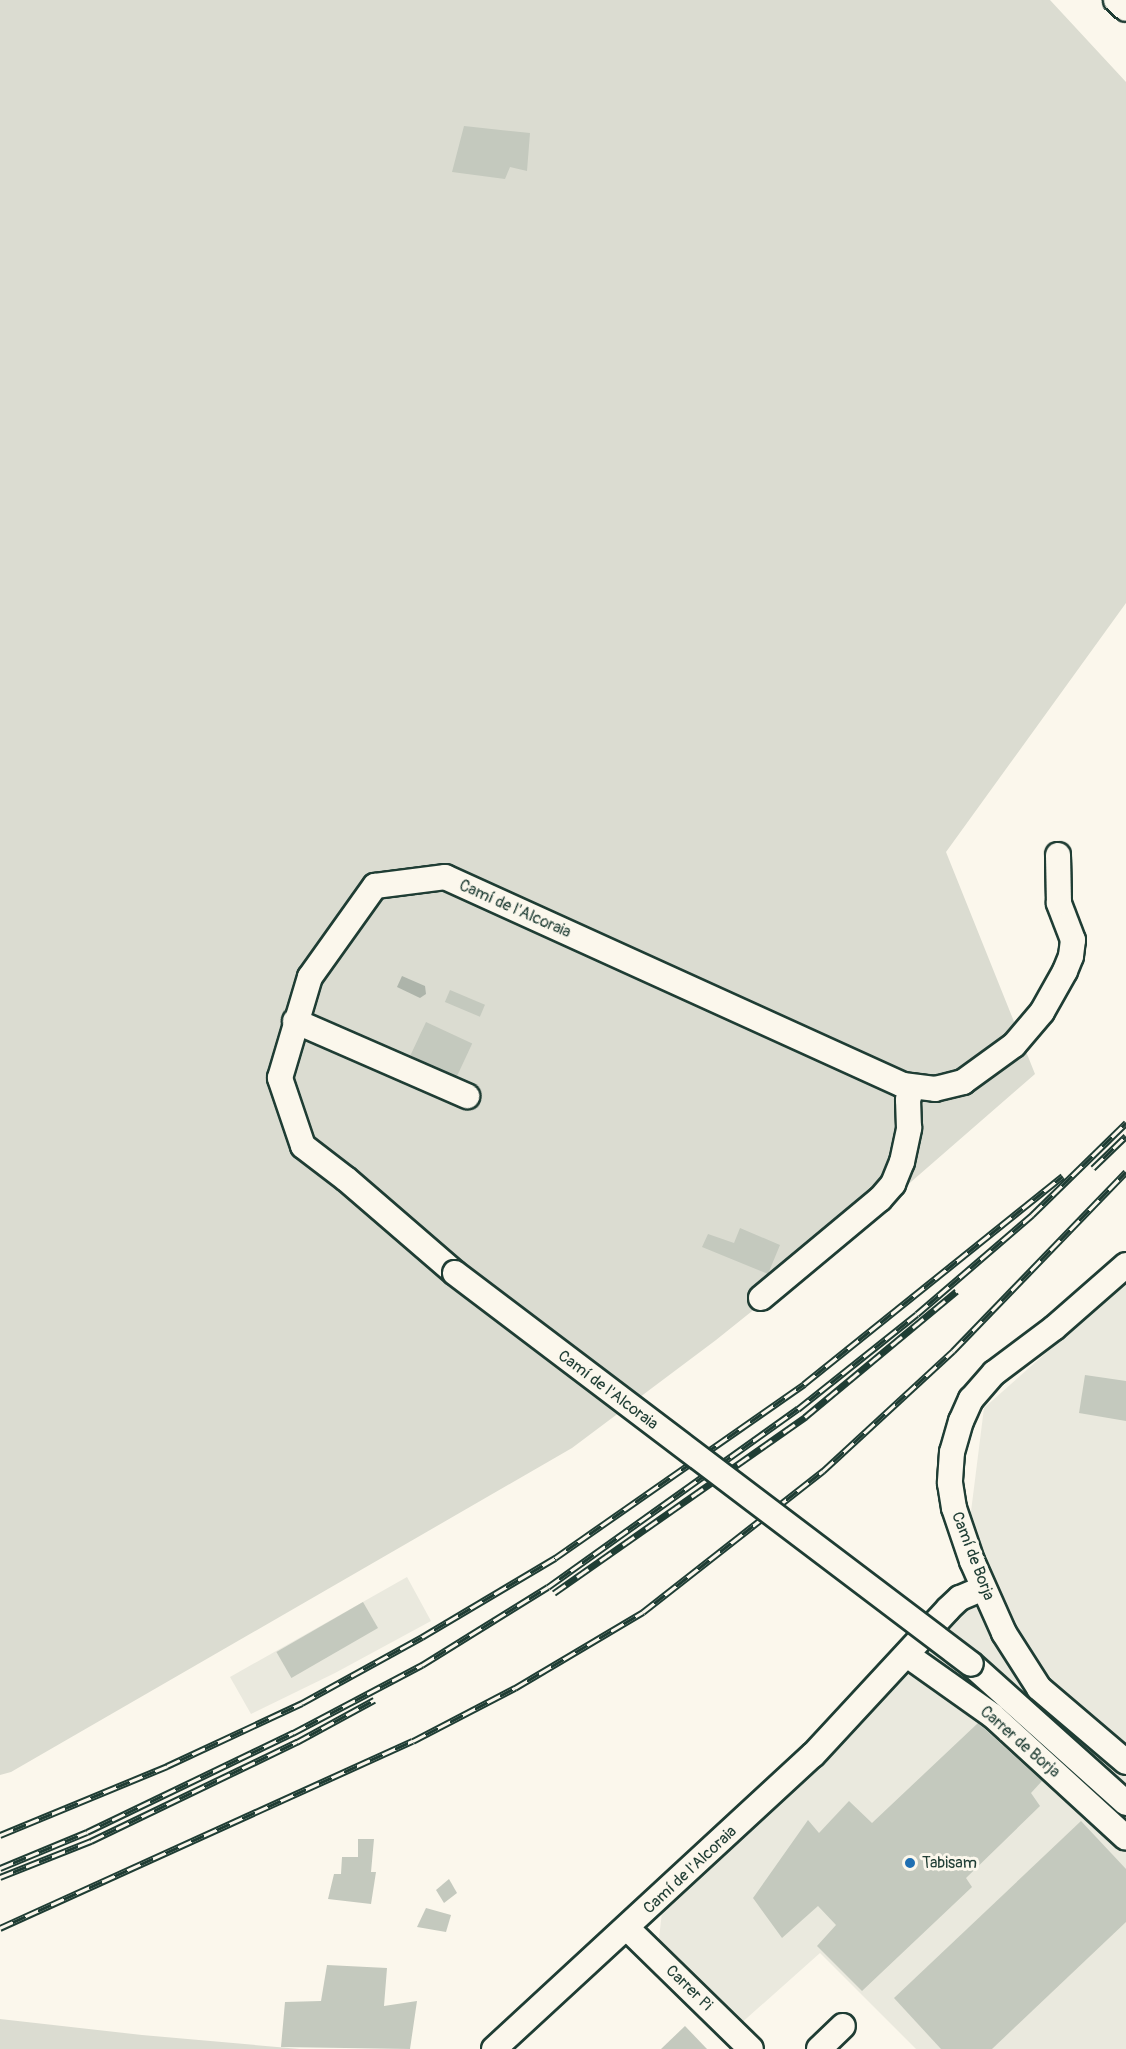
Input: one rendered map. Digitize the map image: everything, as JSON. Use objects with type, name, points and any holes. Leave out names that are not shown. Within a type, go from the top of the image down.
[{"type":"street","name":"Camí de l'Alcoraia","points":[[1058,855],[1059,903],[1073,940],[1071,956],[1042,1012],[1014,1045],[963,1082],[935,1089],[912,1088],[445,877],[375,886],[310,977],[295,1021],[280,1078],[303,1146],[346,1179],[455,1273],[971,1664],[1126,1803]]},
{"type":"street","points":[[295,1021],[466,1096]]},
{"type":"street","points":[[761,1298],[880,1198],[893,1184],[902,1162],[909,1128],[908,1100],[912,1088]]},
{"type":"street","name":"Camí de Borja","points":[[1126,1265],[1062,1321],[994,1373],[971,1398],[952,1452],[950,1483],[954,1508],[983,1588],[1004,1633],[1039,1688],[1126,1762]]},
{"type":"street","name":"Camí de l'Alcoraia","points":[[494,2049],[813,1755],[960,1598],[983,1588]]},
{"type":"street","name":"Carrer de Borja","points":[[907,1655],[993,1716],[1126,1838]]},
{"type":"street","name":"Carrer Pi","points":[[627,1928],[751,2049]]},
{"type":"street","points":[[819,2049],[843,2026]]},
{"type":"shaded area","points":[[0,0],[1050,0],[1126,82],[1126,603],[946,852],[1035,1074],[881,1208],[716,1340],[572,1448],[11,1772],[0,1775]]},
{"type":"shaded area","points":[[402,976],[425,986],[426,994],[420,998],[397,987]]},
{"type":"shaded area","points":[[1126,1277],[1126,2049],[916,2049],[820,1953],[738,2026],[657,1956],[662,1912],[702,1858],[960,1599],[984,1408],[1073,1329]]},
{"type":"shaded area","points":[[407,1577],[431,1621],[335,1673],[251,1714],[230,1677]]},
{"type":"shaded area","points":[[0,2019],[142,2035],[300,2049],[0,2049]]},
{"type":"building","points":[[464,126],[530,133],[527,171],[510,167],[505,179],[452,172]]},
{"type":"building","points":[[450,990],[485,1005],[480,1017],[445,1002]]},
{"type":"building","points":[[426,1022],[472,1044],[457,1077],[410,1056]]},
{"type":"building","points":[[740,1228],[780,1245],[768,1274],[702,1247],[708,1234],[734,1243]]},
{"type":"building","points":[[1085,1375],[1126,1381],[1126,1421],[1079,1413]]},
{"type":"building","points":[[363,1602],[378,1628],[291,1678],[276,1652]]},
{"type":"building","points":[[978,1723],[1042,1781],[1031,1793],[1040,1806],[966,1878],[972,1887],[862,1991],[817,1946],[836,1925],[818,1906],[782,1938],[753,1898],[808,1820],[819,1833],[849,1801],[872,1823]]},
{"type":"building","points":[[1081,1821],[1126,1869],[1126,1922],[992,2049],[941,2049],[894,1998]]},
{"type":"building","points":[[358,1839],[374,1839],[371,1872],[376,1872],[371,1904],[328,1899],[334,1874],[341,1874],[342,1857],[358,1857]]},
{"type":"building","points":[[449,1879],[457,1893],[444,1903],[436,1890]]},
{"type":"building","points":[[426,1908],[451,1915],[446,1932],[417,1927]]},
{"type":"building","points":[[327,1965],[387,1968],[384,2006],[417,2001],[410,2049],[281,2047],[285,2002],[321,2001]]},
{"type":"building","points":[[685,2026],[707,2049],[661,2049]]},
{"type":"railway","points":[[0,1868],[87,1832],[293,1733],[422,1665],[548,1587],[798,1409],[917,1314],[1032,1215],[1126,1123]]},
{"type":"railway","points":[[1093,1168],[1126,1136]]},
{"type":"railway","points":[[0,1928],[413,1741],[515,1688],[643,1612],[823,1471],[953,1351],[1126,1172]]},
{"type":"railway","points":[[0,1835],[167,1766],[302,1703],[422,1637],[555,1558],[804,1384],[1063,1176]]},
{"type":"railway","points":[[554,1593],[805,1417],[957,1291]]},
{"type":"railway","points":[[0,1877],[91,1841],[297,1742],[374,1700]]},
{"type":"place","name":"Tabisam","points":[[910,1863]]}]
